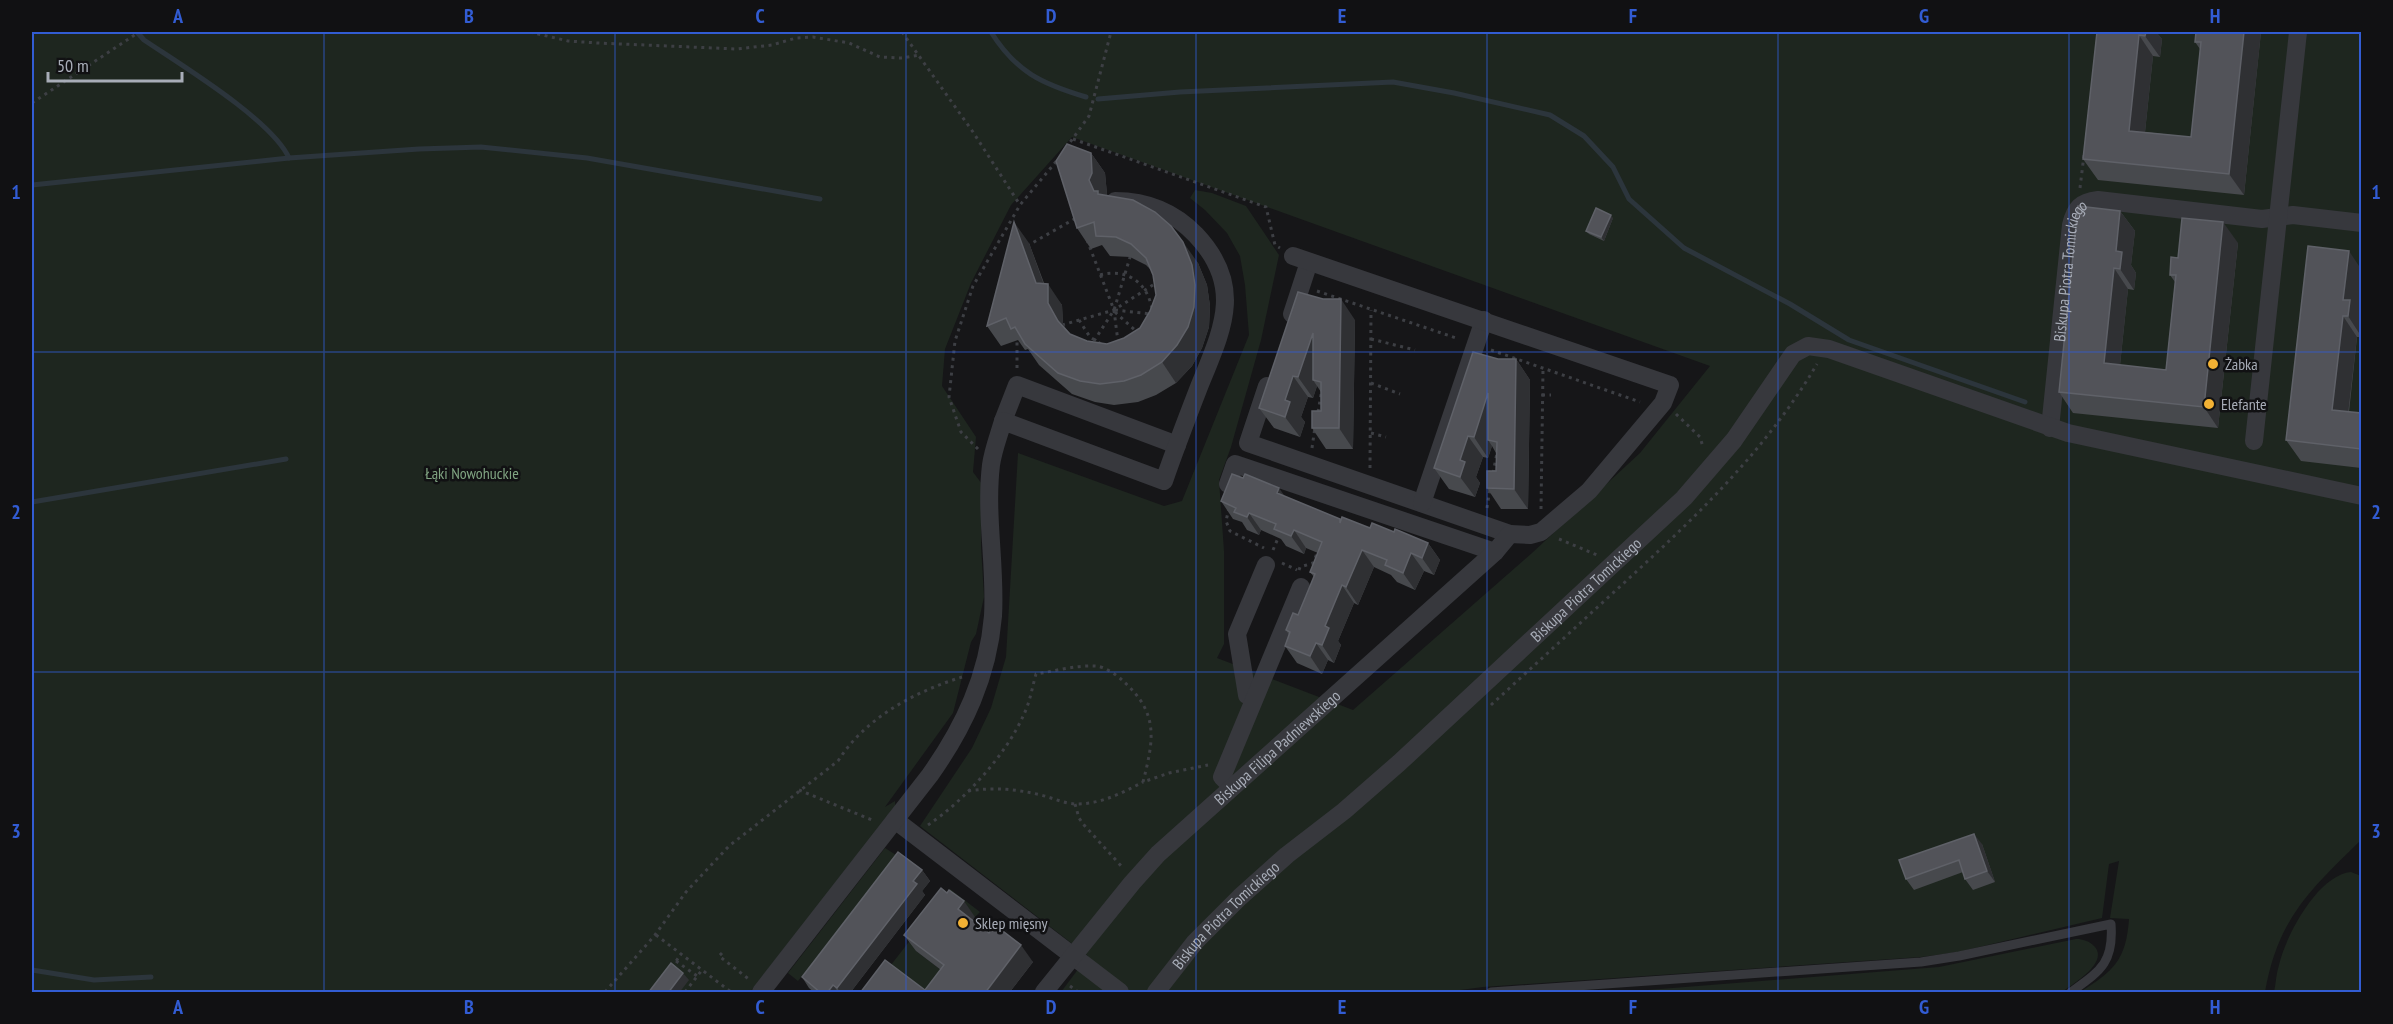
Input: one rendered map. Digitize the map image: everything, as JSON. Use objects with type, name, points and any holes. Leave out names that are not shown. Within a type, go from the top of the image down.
[{"type":"street","points":[[2254,441],[2298,32]]},
{"type":"street","name":"Biskupa Piotra Tomickiego","points":[[2050,428],[2071,225],[2078,206],[2098,200],[2262,219],[2293,215],[2361,223]]},
{"type":"street","points":[[1003,421],[1164,481],[1223,326],[1223,281],[1216,262],[1204,244],[1175,217],[1161,209],[1136,201],[1115,201]]},
{"type":"street","points":[[1275,364],[1248,443],[1510,534],[1530,535],[1541,532],[1589,491],[1661,405],[1670,385],[1301,259],[1301,285],[1286,330]]},
{"type":"street","points":[[1422,503],[1484,320]]},
{"type":"street","name":"Biskupa Piotra Tomickiego","points":[[1156,993],[1195,942],[1240,897],[1287,855],[1344,811],[1399,763],[1678,504],[1716,462],[1750,418],[1788,359],[1798,349],[1808,346],[1829,349],[2050,428],[2076,435],[2361,496]]},
{"type":"street","points":[[764,992],[930,775],[957,735],[984,671],[993,614],[989,489],[991,463],[1003,421],[1017,385],[1177,445]]},
{"type":"street","points":[[1228,484],[1235,464],[1495,552]]},
{"type":"street","name":"Biskupa Filipa Padniewskiego","points":[[1044,993],[1158,854],[1495,552],[1510,534]]},
{"type":"street","points":[[1254,698],[1247,695],[1237,634],[1269,558]]},
{"type":"street","points":[[1232,787],[1222,777],[1301,586]]},
{"type":"street","points":[[893,824],[914,834],[1120,993]]},
{"type":"lane","points":[[1491,993],[1921,962],[2111,924],[2112,943],[2105,963],[2100,970],[2071,993]]},
{"type":"path","points":[[32,103],[139,32]]},
{"type":"path","points":[[530,32],[568,41],[598,44],[736,49],[813,37],[849,43],[880,57],[901,58],[920,55]]},
{"type":"path","points":[[902,32],[920,55],[1020,205]]},
{"type":"path","points":[[991,463],[961,432],[948,397],[955,341],[973,286],[1020,205],[1089,116],[1111,32]]},
{"type":"path","points":[[1073,139],[1266,207],[1275,245],[1301,259]]},
{"type":"path","points":[[2078,206],[2085,148]]},
{"type":"path","points":[[1075,211],[1081,226]]},
{"type":"path","points":[[1027,246],[1077,217]]},
{"type":"path","points":[[1085,236],[1114,310],[1118,346]]},
{"type":"path","points":[[1089,349],[1114,310],[1131,254]]},
{"type":"path","points":[[1100,275],[1125,274],[1134,278],[1149,297],[1150,321]]},
{"type":"path","points":[[1060,325],[1114,310],[1163,278]]},
{"type":"path","points":[[1301,285],[1513,358],[1661,405],[1700,437],[1704,449],[1716,462]]},
{"type":"path","points":[[1335,308],[1336,297]]},
{"type":"path","points":[[1370,463],[1371,309]]},
{"type":"path","points":[[1114,310],[1151,314]]},
{"type":"path","points":[[1114,310],[1141,335]]},
{"type":"path","points":[[1079,320],[1082,328],[1094,340],[1106,345]]},
{"type":"path","points":[[1371,339],[1415,350]]},
{"type":"path","points":[[1017,340],[1017,385]]},
{"type":"path","points":[[1112,347],[1124,345]]},
{"type":"path","points":[[1511,368],[1513,358]]},
{"type":"path","points":[[1543,368],[1541,532],[1616,563]]},
{"type":"path","points":[[1371,383],[1401,394]]},
{"type":"path","points":[[1309,464],[1322,386]]},
{"type":"path","points":[[1542,395],[1551,395]]},
{"type":"path","points":[[1371,433],[1386,437]]},
{"type":"path","points":[[1542,444],[1549,444]]},
{"type":"path","points":[[1484,525],[1498,447]]},
{"type":"path","points":[[1230,506],[1226,521],[1230,531],[1269,558]]},
{"type":"path","points":[[1313,563],[1321,542]]},
{"type":"path","points":[[1301,586],[1296,578],[1300,567],[1321,561]]},
{"type":"path","points":[[914,834],[936,819],[966,791],[1008,744],[1024,714],[1036,674],[1097,666],[1118,677],[1139,695],[1151,721],[1148,763],[1143,782]]},
{"type":"path","points":[[605,993],[655,935],[686,892],[729,846],[838,761],[848,744],[883,713],[947,682],[984,671]]},
{"type":"path","points":[[966,791],[987,788],[1015,789],[1075,804],[1093,803],[1110,798],[1143,782],[1185,769],[1228,763]]},
{"type":"path","points":[[799,790],[893,824]]},
{"type":"path","points":[[1075,804],[1079,818],[1084,825],[1124,869],[1132,883]]},
{"type":"path","points":[[655,935],[731,993]]},
{"type":"path","points":[[722,953],[719,956],[764,992]]},
{"type":"path","points":[[670,969],[681,954]]},
{"type":"path","points":[[676,961],[697,976]]},
{"type":"path","points":[[685,993],[702,970]]},
{"type":"green space","name":"Łąki Nowohuckie","points":[[32,32],[2361,32],[2361,840],[2326,874],[2299,907],[2278,944],[2265,992],[2080,992],[2110,970],[2125,945],[2129,919],[2110,918],[2119,861],[2109,864],[2102,918],[1958,952],[1921,957],[1483,987],[1445,992],[1061,992],[1088,956],[920,826],[972,748],[991,708],[1006,657],[1018,453],[1164,506],[1182,501],[1249,335],[1240,256],[1227,233],[1190,198],[1195,190],[1212,193],[1246,206],[1279,255],[1261,340],[1231,447],[1219,480],[1224,551],[1224,644],[1217,658],[1353,710],[1532,553],[1640,453],[1710,366],[1072,137],[1011,205],[971,283],[945,349],[942,386],[976,437],[973,472],[982,484],[981,546],[984,597],[976,634],[971,642],[953,713],[885,807],[895,801],[895,807],[750,992],[32,992]]},
{"type":"green space","points":[[885,848],[896,855],[798,981],[788,973]]},
{"type":"green space","points":[[2351,872],[2361,876],[2361,992],[2274,992],[2283,953],[2305,908],[2327,884]]},
{"type":"green space","points":[[950,889],[980,912],[916,951],[941,970],[984,915],[998,926],[947,992],[870,992]]},
{"type":"green space","points":[[2076,939],[2094,946],[2098,952],[2097,959],[2088,972],[2062,992],[1622,992],[1939,967]]},
{"type":"building","points":[[2097,32],[2146,32],[2145,36],[2139,35],[2129,131],[2191,137],[2201,42],[2195,42],[2196,32],[2244,32],[2229,174],[2083,159]]},
{"type":"building","points":[[1067,144],[1091,153],[1092,173],[1089,180],[1094,191],[1098,191],[1098,194],[1133,200],[1155,212],[1171,226],[1183,242],[1192,265],[1195,285],[1194,307],[1188,327],[1177,345],[1162,362],[1141,375],[1124,381],[1100,384],[1080,381],[1058,373],[1025,344],[1015,327],[1011,329],[1006,318],[987,326],[1014,222],[1036,283],[1048,284],[1048,303],[1058,321],[1070,334],[1087,341],[1107,344],[1124,338],[1140,328],[1150,311],[1156,295],[1153,275],[1146,258],[1131,244],[1116,237],[1096,236],[1094,222],[1077,228],[1056,161]]},
{"type":"building","points":[[2078,206],[2120,211],[2116,251],[2122,252],[2120,269],[2114,268],[2104,363],[2166,370],[2176,275],[2170,275],[2171,257],[2178,258],[2182,218],[2223,222],[2204,407],[2059,392]]},
{"type":"building","points":[[1596,208],[1611,215],[1601,237],[1586,231]]},
{"type":"building","points":[[2308,246],[2349,251],[2343,300],[2350,300],[2348,316],[2343,316],[2332,410],[2361,413],[2361,449],[2286,440]]},
{"type":"building","points":[[1298,292],[1323,299],[1341,299],[1339,428],[1312,428],[1312,411],[1321,411],[1321,382],[1313,380],[1313,333],[1298,377],[1293,376],[1285,400],[1290,402],[1285,417],[1259,408]]},
{"type":"building","points":[[1473,352],[1498,359],[1516,359],[1514,489],[1487,488],[1487,471],[1496,471],[1497,442],[1488,440],[1488,393],[1474,437],[1468,436],[1460,460],[1465,462],[1460,477],[1434,468]]},
{"type":"building","points":[[1232,474],[1243,478],[1245,474],[1279,488],[1277,493],[1340,519],[1340,523],[1342,517],[1370,528],[1372,523],[1394,532],[1395,529],[1428,543],[1422,558],[1411,553],[1403,573],[1385,565],[1387,560],[1362,550],[1346,587],[1342,585],[1325,626],[1329,628],[1322,645],[1316,643],[1310,656],[1285,646],[1290,632],[1286,630],[1293,613],[1298,615],[1315,574],[1310,572],[1322,542],[1294,530],[1291,536],[1274,529],[1276,524],[1249,513],[1247,517],[1234,512],[1236,508],[1221,501]]},
{"type":"building","points":[[1974,834],[1987,871],[1965,879],[1959,860],[1906,879],[1899,860]]},
{"type":"building","points":[[898,852],[922,870],[913,881],[917,884],[837,988],[833,985],[827,993],[821,993],[802,977]]},
{"type":"building","points":[[941,888],[947,893],[949,890],[964,901],[958,909],[989,933],[995,925],[1021,945],[985,993],[860,993],[885,960],[925,990],[944,965],[904,935]]},
{"type":"building","points":[[671,963],[683,973],[668,993],[648,993]]},
{"type":"waterway","points":[[137,32],[144,40],[202,78],[245,111],[279,143],[289,158]]},
{"type":"waterway","points":[[991,32],[1010,57],[1031,75],[1056,87],[1086,97]]},
{"type":"waterway","points":[[1098,99],[1180,92],[1393,82],[1550,115],[1584,136],[1613,167],[1629,199],[1684,248],[1790,304],[1849,340],[2025,402]]},
{"type":"waterway","points":[[32,185],[289,158],[481,147],[587,158],[820,199]]},
{"type":"waterway","points":[[32,502],[286,459]]},
{"type":"waterway","points":[[32,970],[94,980],[151,977]]},
{"type":"place","name":"Żabka","points":[[2213,364]]},
{"type":"place","name":"Elefante","points":[[2209,404]]},
{"type":"place","name":"Sklep mięsny","points":[[963,923]]}]
